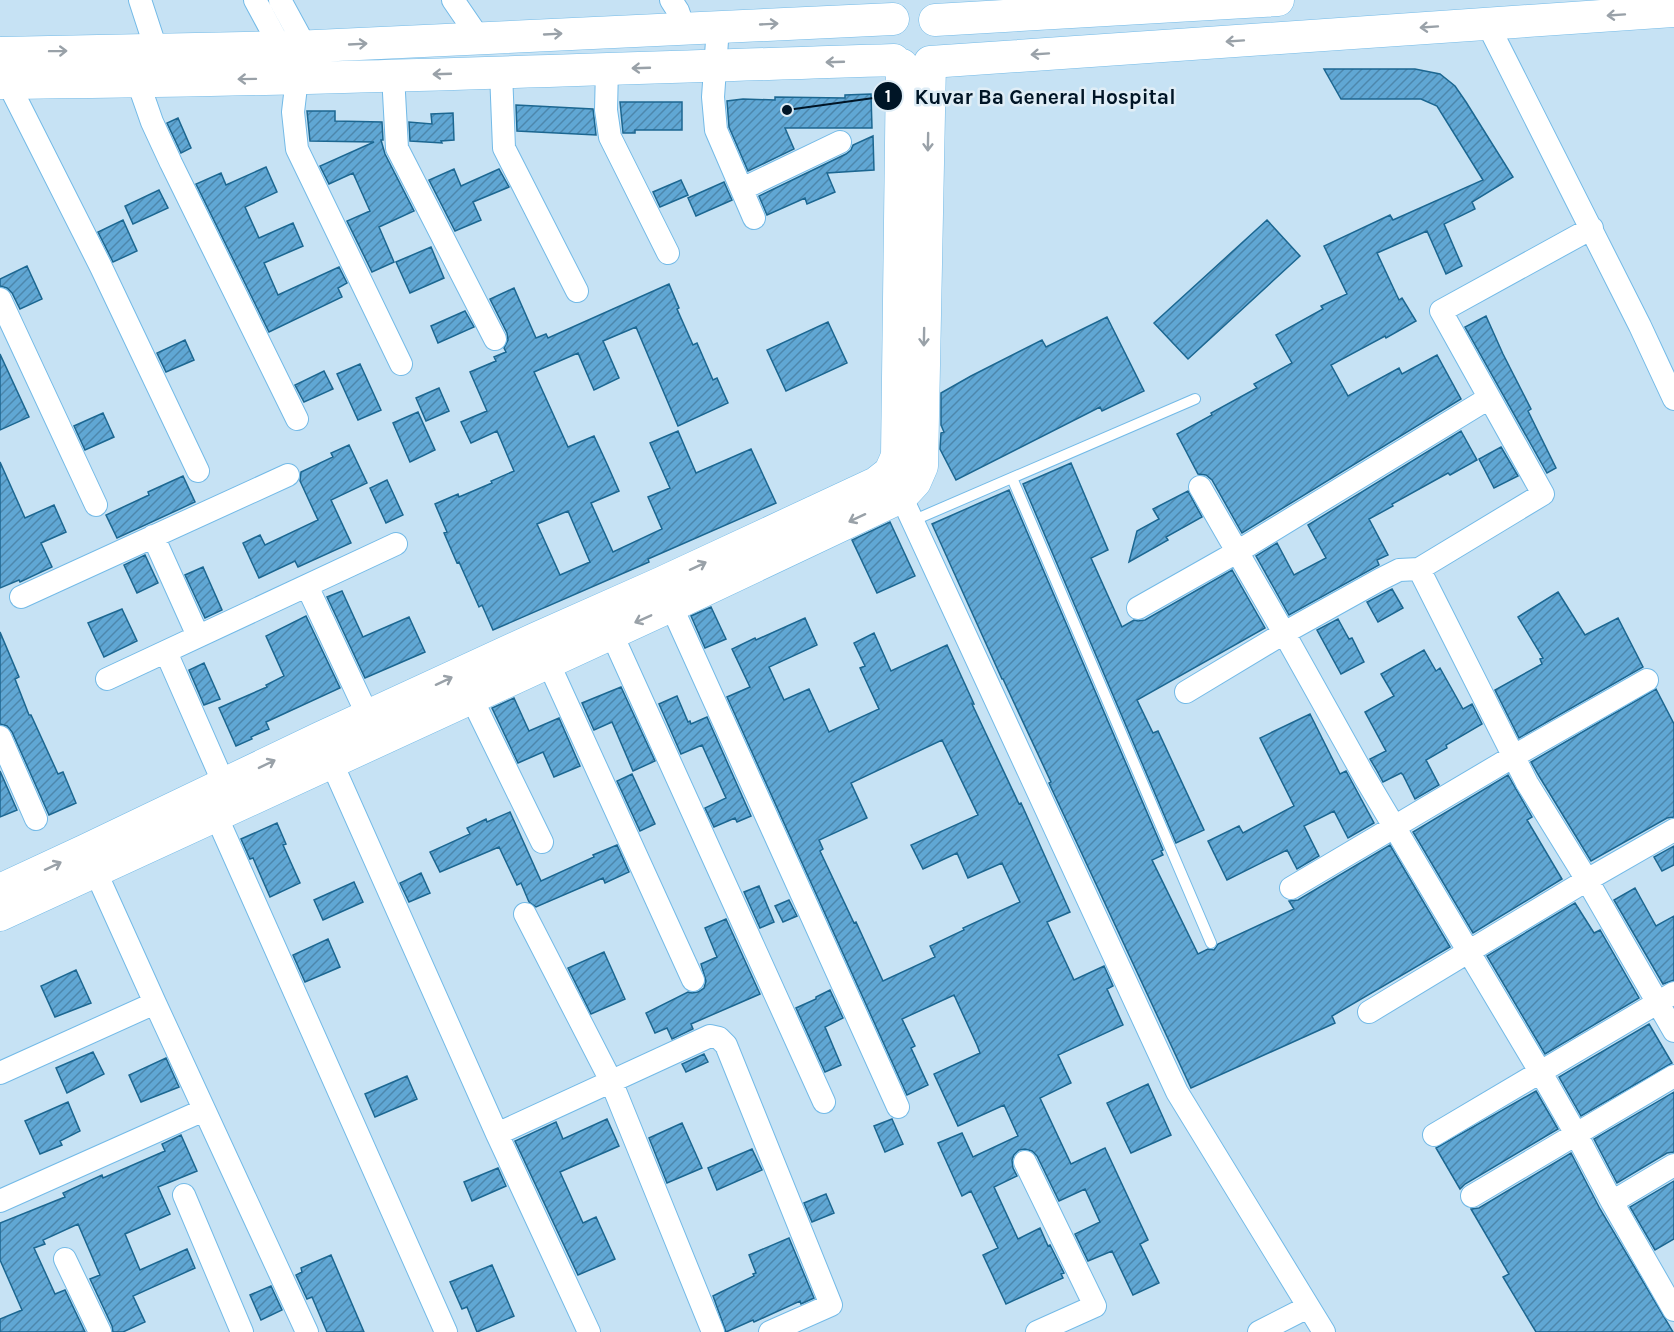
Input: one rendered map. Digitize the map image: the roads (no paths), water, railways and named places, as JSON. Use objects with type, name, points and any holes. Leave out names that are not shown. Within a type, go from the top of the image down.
[{"type":"street","points":[[140,0],[156,49]]},
{"type":"street","points":[[255,0],[293,47],[309,78]]},
{"type":"street","points":[[280,0],[293,47]]},
{"type":"street","points":[[453,0],[479,38]]},
{"type":"street","points":[[671,0],[684,28]]},
{"type":"street","points":[[935,20],[1278,0]]},
{"type":"street","points":[[919,10],[935,20],[942,37],[937,55],[909,62],[888,53],[885,35],[893,19],[900,13],[919,10]]},
{"type":"street","points":[[198,471],[100,267],[4,83],[138,82],[909,62],[1480,12],[1674,11]]},
{"type":"street","points":[[1480,12],[1592,228],[1674,399]]},
{"type":"street","points":[[0,52],[293,47],[893,19]]},
{"type":"street","points":[[718,27],[713,97],[716,130],[754,218]]},
{"type":"street","points":[[909,62],[897,456],[901,497],[1177,1092],[1324,1332]]},
{"type":"street","points":[[607,69],[606,110],[610,137],[668,253]]},
{"type":"street","points":[[501,72],[504,148],[577,291]]},
{"type":"street","points":[[393,75],[397,148],[495,339]]},
{"type":"street","points":[[309,78],[293,112],[297,149],[401,364]]},
{"type":"street","points":[[138,82],[152,122],[171,163],[297,419]]},
{"type":"street","points":[[742,189],[840,142]]},
{"type":"street","points":[[1186,692],[1284,633],[1399,570],[1419,569],[1543,494],[1441,311],[1592,228]]},
{"type":"street","points":[[0,299],[96,505]]},
{"type":"street","points":[[1138,608],[1237,552],[1489,398]]},
{"type":"street","points":[[21,597],[288,475]]},
{"type":"street","points":[[326,750],[368,716],[666,595],[876,483],[901,497]]},
{"type":"street","points":[[1200,487],[1364,776],[1541,1072],[1674,1310]]},
{"type":"street","points":[[153,536],[198,636]]},
{"type":"street","points":[[107,679],[396,544]]},
{"type":"street","points":[[1419,569],[1527,783],[1587,880],[1666,998],[1674,1031]]},
{"type":"street","points":[[307,586],[368,716]]},
{"type":"street","points":[[666,595],[898,1107]]},
{"type":"street","points":[[0,915],[91,861],[215,798],[326,750],[471,697],[548,662],[606,621]]},
{"type":"street","points":[[606,621],[824,1102]]},
{"type":"street","points":[[166,652],[215,798],[440,1330]]},
{"type":"street","points":[[548,662],[693,980]]},
{"type":"street","points":[[1291,888],[1647,680]]},
{"type":"street","points":[[471,697],[542,842]]},
{"type":"street","points":[[0,737],[36,819]]},
{"type":"street","points":[[326,750],[497,1134],[589,1332]]},
{"type":"street","points":[[1369,1012],[1674,830]]},
{"type":"street","points":[[0,890],[91,861]]},
{"type":"street","points":[[91,861],[306,1332]]},
{"type":"street","points":[[525,914],[611,1081],[713,1332]]},
{"type":"street","points":[[1434,1135],[1666,998]]},
{"type":"street","points":[[0,1072],[154,1003]]},
{"type":"street","points":[[497,1134],[710,1036],[719,1038],[726,1045],[831,1305],[770,1332]]},
{"type":"street","points":[[1472,1196],[1674,1076]]},
{"type":"street","points":[[0,1202],[204,1110]]},
{"type":"street","points":[[1025,1162],[1095,1306],[1037,1332]]},
{"type":"street","points":[[1612,1202],[1674,1165]]},
{"type":"street","points":[[184,1196],[242,1332]]},
{"type":"street","points":[[65,1259],[100,1332]]},
{"type":"street","points":[[1259,1332],[1308,1307]]},
{"type":"lane","points":[[901,497],[1012,478],[1195,399]]},
{"type":"lane","points":[[1012,478],[1211,943]]},
{"type":"place","name":"Kuvar Ba General Hospital","points":[[787,110]]}]
